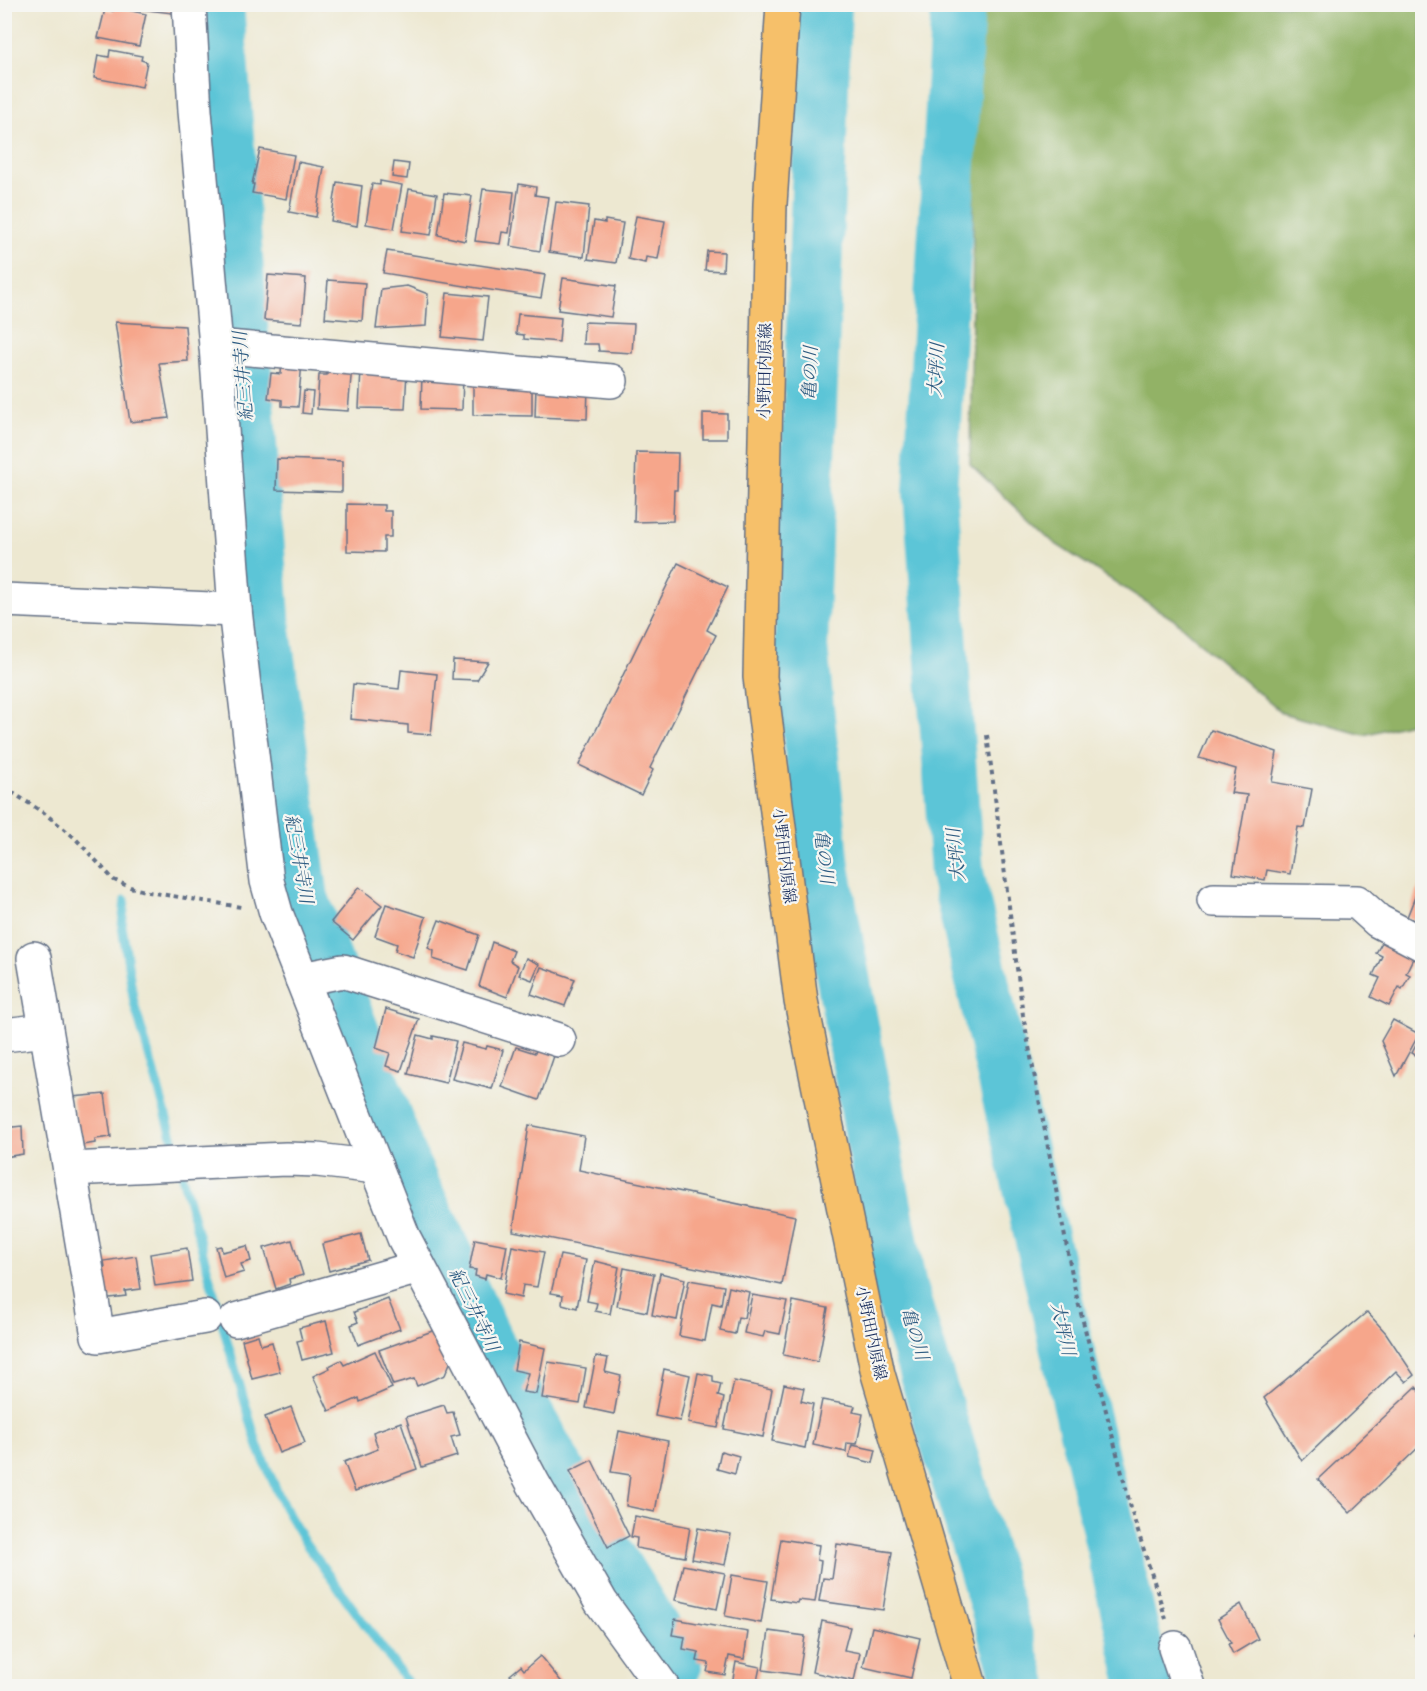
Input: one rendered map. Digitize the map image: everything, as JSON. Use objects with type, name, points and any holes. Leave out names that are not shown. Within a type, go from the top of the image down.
[{"type":"main road","name":"小野田内原線","points":[[783,4],[770,204],[760,677],[801,1001],[878,1374],[970,1686]]},
{"type":"street","points":[[189,4],[196,123],[235,347],[235,610],[267,881],[276,913],[321,975],[376,1167],[404,1238],[528,1473],[601,1602],[662,1686]]},
{"type":"street","points":[[235,347],[611,381]]},
{"type":"street","points":[[4,600],[235,610]]},
{"type":"street","points":[[1214,900],[1357,902],[1378,921],[1422,944]]},
{"type":"street","points":[[34,958],[98,1336],[220,1318],[419,1267]]},
{"type":"street","points":[[321,975],[559,1040]]},
{"type":"street","points":[[4,1035],[46,1030]]},
{"type":"street","points":[[70,1169],[286,1159],[376,1167]]},
{"type":"street","points":[[1175,1648],[1188,1686]]},
{"type":"path","points":[[987,735],[1023,1015],[1075,1290],[1133,1516],[1175,1648]]},
{"type":"path","points":[[4,787],[44,813],[74,837],[114,880],[148,892],[276,913]]},
{"type":"green space","points":[[976,5],[1422,5],[1422,720],[1364,735],[1282,713],[1176,621],[1054,543],[970,464]]},
{"type":"building","points":[[124,4],[179,4],[180,14],[123,7]]},
{"type":"building","points":[[304,4],[325,4],[324,9]]},
{"type":"building","points":[[114,7],[146,14],[139,46],[98,38],[105,9],[113,11]]},
{"type":"building","points":[[110,50],[142,56],[141,60],[147,62],[142,87],[94,78],[98,55],[109,57]]},
{"type":"building","points":[[260,149],[294,155],[286,199],[252,193]]},
{"type":"building","points":[[298,162],[324,167],[316,217],[289,212]]},
{"type":"building","points":[[394,162],[409,164],[407,179],[392,177]]},
{"type":"building","points":[[380,181],[402,185],[394,229],[366,224],[372,184],[380,185]]},
{"type":"building","points":[[337,182],[362,186],[357,226],[331,221]]},
{"type":"building","points":[[519,184],[536,187],[535,195],[548,197],[540,251],[510,246]]},
{"type":"building","points":[[409,189],[437,194],[431,235],[402,231]]},
{"type":"building","points":[[483,189],[514,192],[509,233],[502,232],[500,244],[475,241]]},
{"type":"building","points":[[444,193],[472,196],[465,241],[438,235]]},
{"type":"building","points":[[556,202],[589,206],[584,257],[549,252]]},
{"type":"building","points":[[636,216],[665,221],[658,259],[646,257],[645,263],[628,259]]},
{"type":"building","points":[[605,220],[623,223],[616,263],[588,259],[594,221],[605,223]]},
{"type":"building","points":[[387,251],[545,275],[541,298],[383,273]]},
{"type":"building","points":[[707,251],[724,252],[723,271],[705,270]]},
{"type":"building","points":[[268,275],[306,278],[302,323],[264,320]]},
{"type":"building","points":[[563,278],[616,286],[611,317],[558,310]]},
{"type":"building","points":[[328,280],[365,283],[362,321],[325,318]]},
{"type":"building","points":[[407,286],[428,294],[426,326],[376,329],[381,289]]},
{"type":"building","points":[[447,293],[488,297],[483,341],[442,337]]},
{"type":"building","points":[[518,314],[561,318],[559,342],[524,339],[524,335],[516,334]]},
{"type":"building","points":[[115,322],[185,326],[188,361],[159,363],[169,418],[130,422]]},
{"type":"building","points":[[584,322],[634,324],[632,353],[599,351],[598,344],[583,344]]},
{"type":"building","points":[[282,361],[302,362],[298,407],[282,406],[282,400],[268,398],[271,373],[281,374]]},
{"type":"building","points":[[327,364],[352,366],[348,411],[317,409],[319,375],[327,375]]},
{"type":"building","points":[[361,370],[407,371],[405,409],[359,408]]},
{"type":"building","points":[[422,373],[463,375],[462,410],[421,409]]},
{"type":"building","points":[[473,382],[532,383],[532,416],[473,415]]},
{"type":"building","points":[[536,386],[588,387],[587,419],[535,417]]},
{"type":"building","points":[[304,391],[313,392],[311,414],[302,413]]},
{"type":"building","points":[[703,413],[727,414],[727,439],[703,439]]},
{"type":"building","points":[[636,452],[678,453],[673,521],[634,522]]},
{"type":"building","points":[[277,459],[342,461],[342,492],[276,490]]},
{"type":"building","points":[[347,504],[384,505],[384,511],[391,511],[391,537],[384,537],[384,552],[347,551]]},
{"type":"building","points":[[678,563],[728,587],[707,630],[716,635],[650,768],[653,770],[641,795],[579,765]]},
{"type":"building","points":[[453,660],[488,662],[477,680],[452,679]]},
{"type":"building","points":[[401,670],[437,674],[431,735],[408,733],[408,725],[350,719],[353,684],[399,689]]},
{"type":"building","points":[[1211,730],[1277,752],[1272,782],[1312,789],[1305,828],[1298,827],[1290,874],[1267,870],[1265,880],[1233,874],[1247,795],[1231,793],[1236,769],[1199,758]]},
{"type":"building","points":[[1422,879],[1422,923],[1407,917]]},
{"type":"building","points":[[359,887],[382,905],[353,940],[331,922]]},
{"type":"building","points":[[386,904],[426,917],[413,957],[395,951],[397,944],[375,936]]},
{"type":"building","points":[[439,920],[479,935],[468,970],[433,959],[434,951],[428,948]]},
{"type":"building","points":[[1384,939],[1415,954],[1406,973],[1410,975],[1402,989],[1399,987],[1389,1006],[1371,997],[1380,978],[1373,975],[1382,956],[1376,953]]},
{"type":"building","points":[[492,942],[514,951],[510,961],[518,966],[507,997],[479,986]]},
{"type":"building","points":[[526,958],[539,964],[532,980],[519,975]]},
{"type":"building","points":[[541,967],[575,979],[565,1006],[531,994]]},
{"type":"building","points":[[4,977],[6,977],[8,992],[4,993]]},
{"type":"building","points":[[386,1009],[419,1019],[401,1071],[386,1066],[390,1053],[376,1048]]},
{"type":"building","points":[[1393,1020],[1419,1034],[1396,1076],[1381,1041]]},
{"type":"building","points":[[1422,1034],[1422,1059],[1412,1053]]},
{"type":"building","points":[[418,1035],[456,1041],[446,1083],[408,1074]]},
{"type":"building","points":[[462,1043],[486,1049],[487,1046],[503,1050],[492,1089],[452,1079]]},
{"type":"building","points":[[516,1047],[535,1053],[537,1047],[555,1053],[539,1100],[502,1087]]},
{"type":"building","points":[[105,1094],[111,1137],[95,1139],[95,1143],[83,1145],[81,1133],[78,1133],[72,1097]]},
{"type":"building","points":[[529,1125],[584,1136],[579,1170],[795,1216],[782,1285],[513,1231]]},
{"type":"building","points":[[22,1126],[23,1154],[4,1157],[4,1128]]},
{"type":"building","points":[[361,1234],[368,1260],[329,1271],[322,1244]]},
{"type":"building","points":[[475,1239],[507,1245],[501,1278],[486,1274],[485,1279],[475,1276],[476,1270],[469,1269]]},
{"type":"building","points":[[292,1240],[303,1275],[289,1279],[290,1284],[276,1289],[264,1248]]},
{"type":"building","points":[[221,1246],[222,1252],[247,1246],[251,1261],[241,1264],[244,1272],[224,1278],[216,1247]]},
{"type":"building","points":[[512,1246],[544,1252],[537,1287],[523,1285],[521,1298],[503,1294]]},
{"type":"building","points":[[187,1248],[192,1281],[155,1286],[150,1254]]},
{"type":"building","points":[[560,1255],[586,1260],[577,1308],[562,1304],[563,1295],[551,1293]]},
{"type":"building","points":[[136,1256],[141,1289],[125,1291],[126,1296],[101,1299],[96,1268],[105,1267],[104,1261]]},
{"type":"building","points":[[595,1261],[619,1267],[610,1314],[595,1311],[597,1303],[587,1301]]},
{"type":"building","points":[[624,1268],[654,1274],[647,1312],[617,1306]]},
{"type":"building","points":[[660,1273],[685,1279],[677,1320],[652,1315]]},
{"type":"building","points":[[689,1280],[724,1286],[721,1305],[712,1303],[705,1341],[679,1336]]},
{"type":"building","points":[[729,1287],[749,1292],[744,1318],[738,1317],[735,1334],[720,1331]]},
{"type":"building","points":[[752,1295],[787,1301],[780,1334],[765,1331],[763,1337],[744,1333]]},
{"type":"building","points":[[388,1299],[400,1329],[358,1345],[351,1325],[358,1322],[354,1312]]},
{"type":"building","points":[[793,1301],[828,1308],[818,1362],[783,1355]]},
{"type":"building","points":[[1367,1312],[1386,1333],[1414,1375],[1406,1382],[1396,1371],[1302,1461],[1264,1398]]},
{"type":"building","points":[[326,1321],[334,1352],[302,1360],[297,1341],[302,1340],[299,1328]]},
{"type":"building","points":[[438,1329],[450,1363],[445,1375],[417,1386],[414,1379],[393,1385],[379,1350]]},
{"type":"building","points":[[258,1335],[261,1345],[272,1342],[280,1372],[252,1379],[242,1340]]},
{"type":"building","points":[[519,1342],[545,1348],[536,1394],[523,1392],[528,1373],[514,1370]]},
{"type":"building","points":[[375,1351],[392,1388],[360,1402],[359,1398],[329,1411],[313,1376],[341,1360],[344,1365]]},
{"type":"building","points":[[596,1356],[608,1358],[605,1372],[621,1376],[614,1414],[586,1408]]},
{"type":"building","points":[[548,1362],[586,1368],[580,1404],[542,1398]]},
{"type":"building","points":[[664,1369],[690,1375],[680,1421],[655,1416]]},
{"type":"building","points":[[698,1373],[713,1376],[713,1382],[721,1384],[718,1396],[724,1398],[718,1428],[688,1423]]},
{"type":"building","points":[[734,1381],[772,1389],[763,1437],[724,1429]]},
{"type":"building","points":[[784,1384],[804,1388],[801,1401],[813,1404],[805,1448],[772,1441]]},
{"type":"building","points":[[1416,1387],[1422,1394],[1422,1444],[1350,1513],[1318,1479]]},
{"type":"building","points":[[822,1400],[855,1406],[853,1412],[863,1414],[857,1444],[847,1443],[846,1452],[813,1445]]},
{"type":"building","points":[[444,1405],[447,1413],[453,1412],[460,1435],[451,1437],[457,1456],[422,1467],[406,1417]]},
{"type":"building","points":[[291,1407],[305,1443],[279,1453],[265,1417]]},
{"type":"building","points":[[401,1422],[417,1469],[355,1491],[344,1462],[378,1449],[373,1432]]},
{"type":"building","points":[[619,1431],[668,1441],[655,1512],[626,1506],[630,1475],[611,1472]]},
{"type":"building","points":[[852,1445],[876,1450],[873,1463],[849,1457]]},
{"type":"building","points":[[721,1451],[739,1456],[735,1474],[717,1469]]},
{"type":"building","points":[[592,1460],[629,1536],[608,1547],[570,1471]]},
{"type":"building","points":[[635,1516],[690,1527],[685,1557],[636,1548],[637,1538],[631,1537]]},
{"type":"building","points":[[698,1528],[731,1534],[725,1565],[692,1559]]},
{"type":"building","points":[[781,1539],[819,1545],[817,1560],[821,1561],[815,1602],[798,1600],[797,1603],[771,1599]]},
{"type":"building","points":[[837,1544],[892,1552],[883,1610],[819,1601],[823,1578],[832,1579]]},
{"type":"building","points":[[683,1565],[725,1573],[717,1609],[675,1600]]},
{"type":"building","points":[[732,1575],[768,1581],[761,1623],[725,1616]]},
{"type":"building","points":[[1241,1604],[1258,1639],[1233,1654],[1228,1644],[1231,1643],[1218,1619]]},
{"type":"building","points":[[675,1619],[748,1632],[744,1659],[729,1656],[725,1675],[707,1672],[709,1663],[697,1661],[699,1652],[683,1649],[685,1637],[672,1635]]},
{"type":"building","points":[[822,1621],[850,1627],[844,1650],[860,1653],[854,1681],[812,1672]]},
{"type":"building","points":[[1422,1624],[1422,1645],[1414,1635]]},
{"type":"building","points":[[872,1627],[920,1638],[911,1678],[863,1667]]},
{"type":"building","points":[[769,1631],[805,1636],[799,1675],[763,1670]]},
{"type":"building","points":[[540,1656],[565,1686],[520,1686],[510,1675],[521,1666],[524,1670]]},
{"type":"building","points":[[736,1662],[760,1667],[756,1686],[732,1684]]},
{"type":"waterway","name":"紀三井寺川","points":[[217,4],[264,631],[302,899],[404,1167],[489,1347],[578,1507],[675,1665]]},
{"type":"waterway","name":"亀の川","points":[[825,4],[801,647],[823,868],[900,1288],[1021,1686]]},
{"type":"waterway","name":"大坪川","points":[[958,4],[930,492],[957,873],[1145,1686]]},
{"type":"waterway","points":[[125,900],[122,926],[134,1003],[174,1143]]},
{"type":"waterway","points":[[182,1176],[258,1447],[284,1507],[306,1544],[410,1686]]},
{"type":"waterway","points":[[675,1665],[690,1686]]}]
